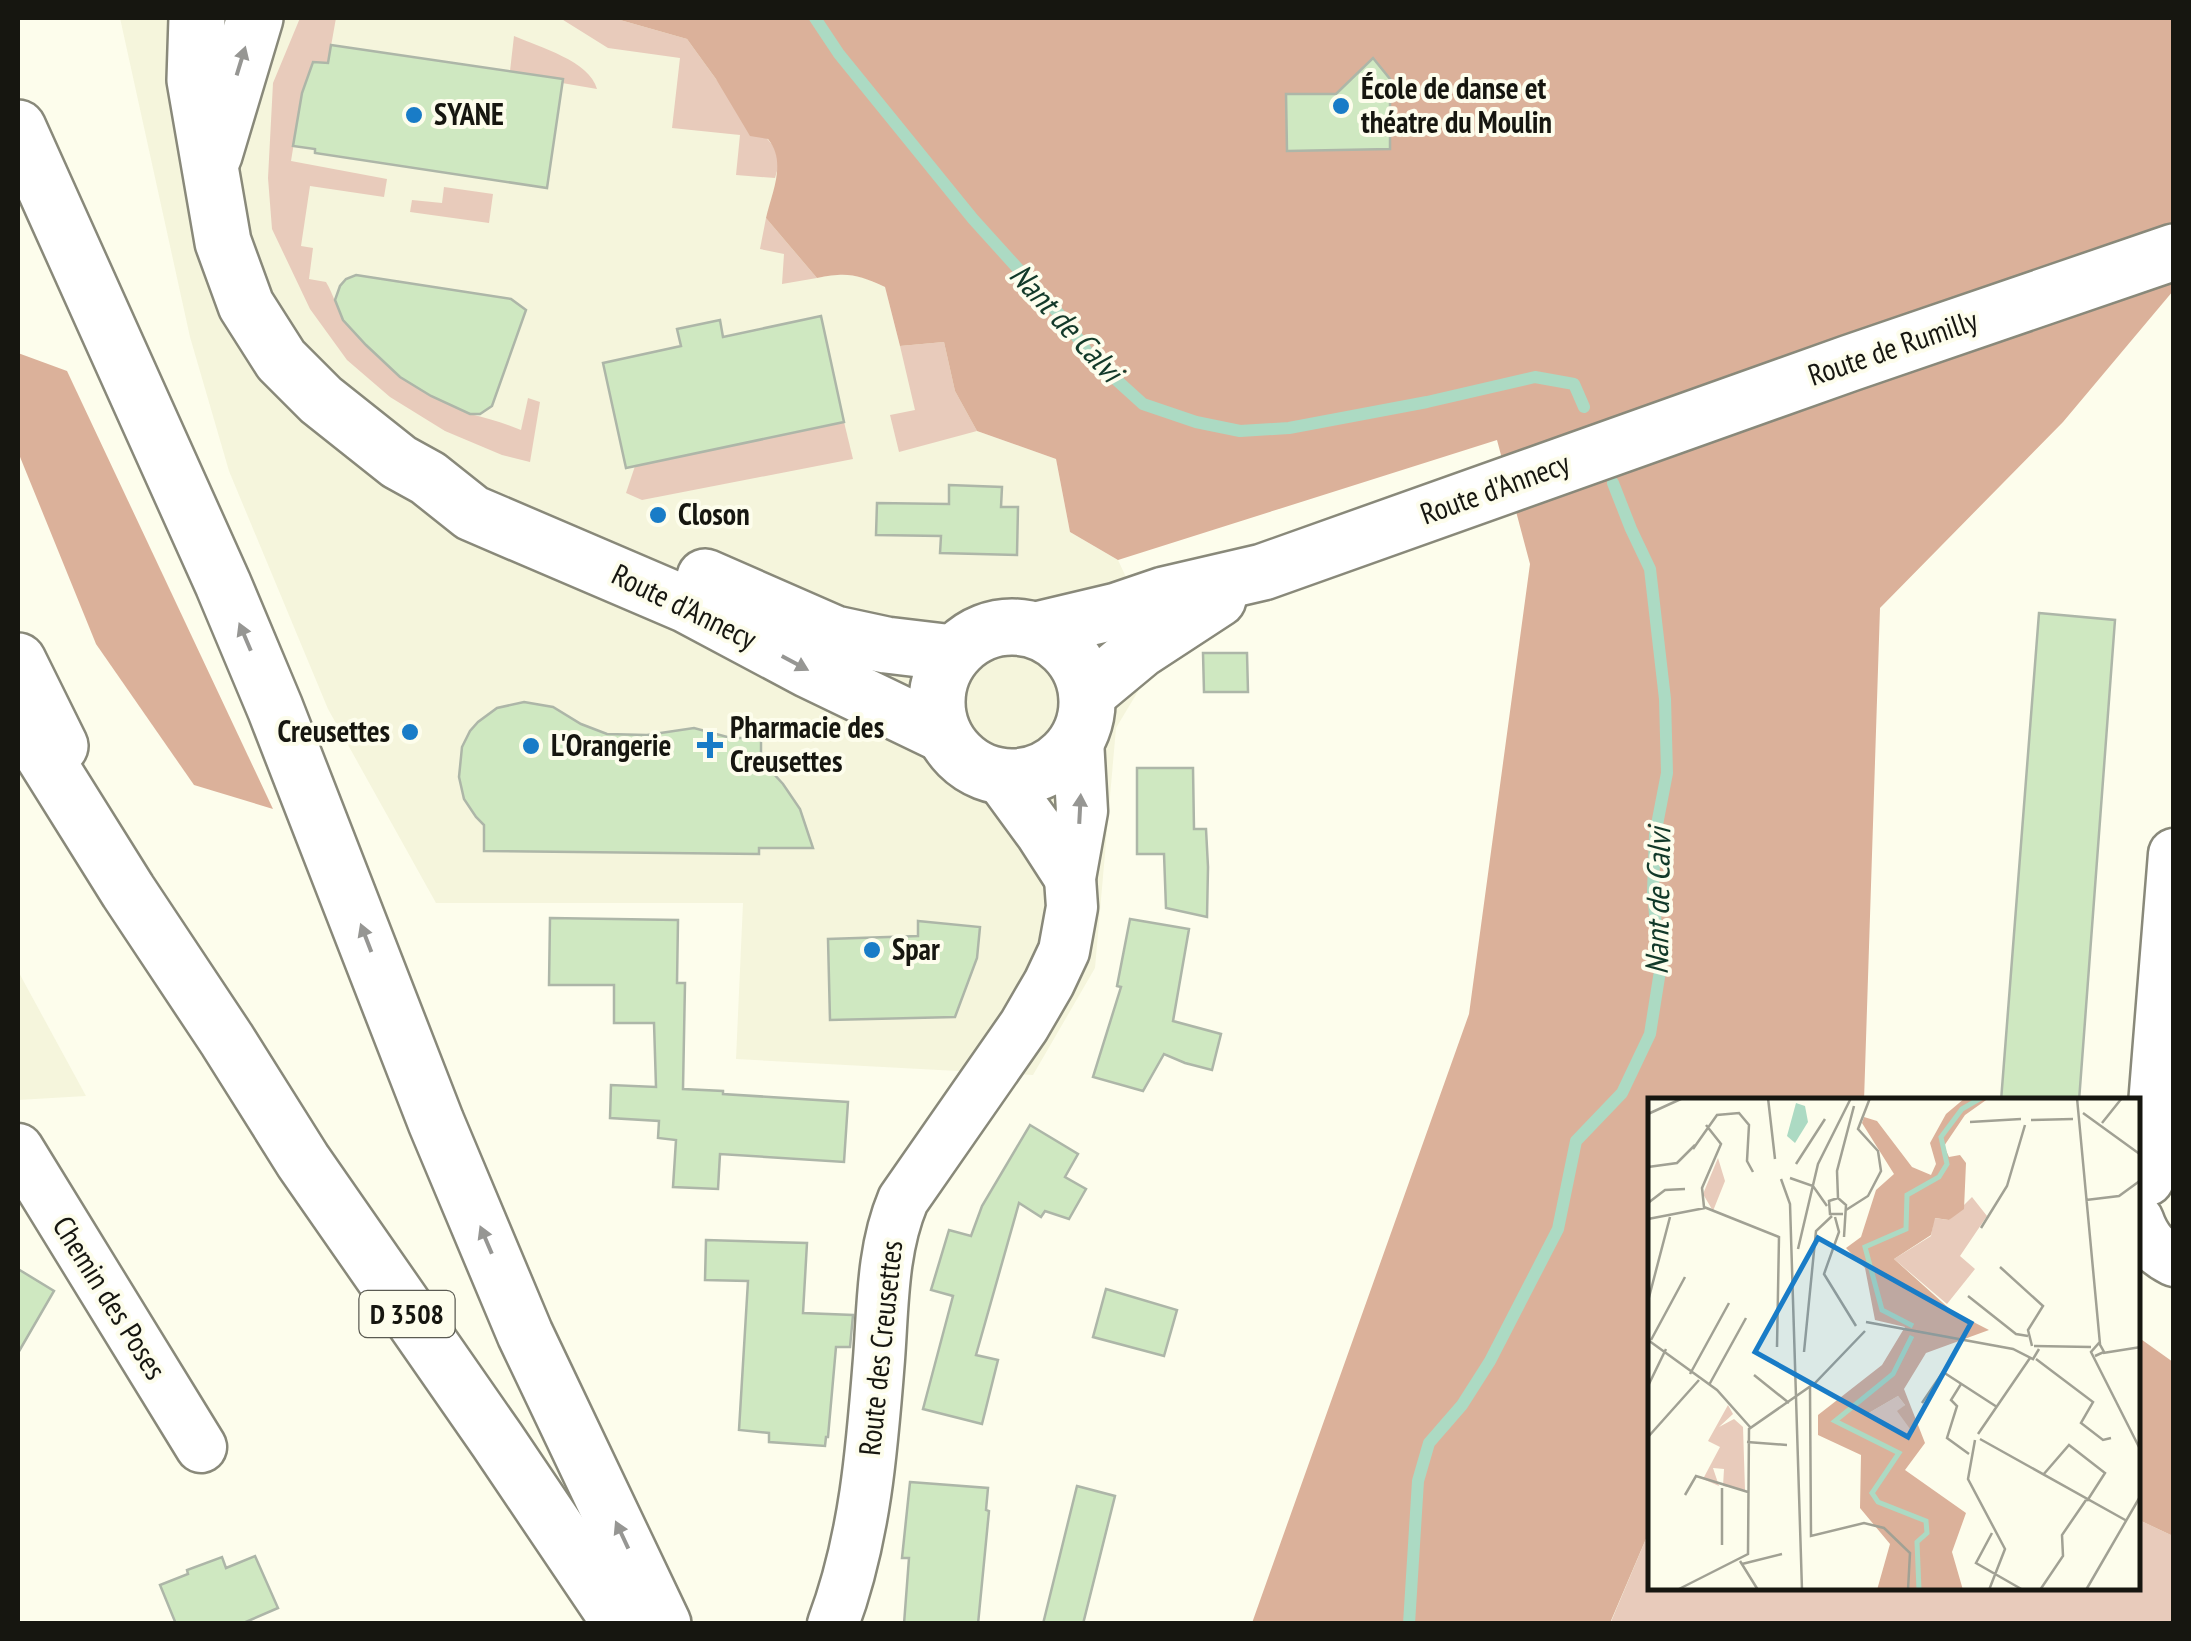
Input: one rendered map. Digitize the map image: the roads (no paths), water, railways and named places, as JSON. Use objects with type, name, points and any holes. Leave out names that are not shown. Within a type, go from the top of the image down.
[{"type":"main road","name":"Route d'Annecy","points":[[198,18],[195,80],[222,242],[246,306],[281,360],[321,400],[399,462],[428,478],[472,512],[687,605],[942,734]]},
{"type":"main road","name":"Route d'Annecy","points":[[210,172],[255,18]]},
{"type":"main road","points":[[18,128],[260,673],[436,1122],[525,1334],[664,1624]]},
{"type":"main road","name":"Route de Rumilly","points":[[1614,446],[2174,252]]},
{"type":"main road","name":"Route d'Annecy","points":[[1036,630],[1262,572],[1614,446]]},
{"type":"main road","name":"Route d'Annecy","points":[[428,478],[499,490],[636,544],[835,634],[953,654]]},
{"type":"main road","name":"Route d'Annecy","points":[[1083,717],[1140,650],[1262,572]]},
{"type":"main road","points":[[1006,626],[1036,630],[1061,644],[1080,667],[1083,717],[1058,762],[1030,776],[1000,777],[966,763],[942,734],[936,692],[953,654],[977,634],[1006,626]]},
{"type":"main road","name":"D 3508","points":[[18,660],[56,737],[227,1040],[303,1161],[621,1624]]},
{"type":"main road","points":[[18,715],[227,1040]]},
{"type":"street","name":"Route des Creusettes","points":[[833,1624],[868,1487],[894,1221],[903,1200],[1024,1026],[1064,952],[1072,907],[1070,878],[1082,811],[1083,717]]},
{"type":"street","points":[[1000,777],[1070,878]]},
{"type":"street","points":[[2174,854],[2150,1191],[2151,1246],[2174,1260]]},
{"type":"street","name":"Chemin des Poses","points":[[18,1148],[202,1448]]},
{"type":"waterway","name":"Nant de Calvi","points":[[815,18],[839,54],[973,219],[1068,324],[1090,356],[1143,404],[1196,422],[1240,431],[1289,428],[1535,377],[1574,384],[1584,407]]},
{"type":"waterway","name":"Nant de Calvi","points":[[1409,1624],[1418,1481],[1429,1443],[1462,1405],[1490,1361],[1558,1229],[1576,1141],[1622,1093],[1650,1034],[1660,971],[1653,892],[1655,835],[1667,773],[1665,699],[1650,569],[1613,483]]},
{"type":"place","name":"École de danse et théatre du Moulin","points":[[1341,106]]},
{"type":"place","name":"SYANE","points":[[414,115]]},
{"type":"place","name":"Closon","points":[[658,515]]},
{"type":"place","name":"Creusettes","points":[[410,732]]},
{"type":"place","name":"Pharmacie des Creusettes","points":[[710,745]]},
{"type":"place","name":"L'Orangerie","points":[[531,746]]},
{"type":"place","name":"Spar","points":[[872,950]]}]
